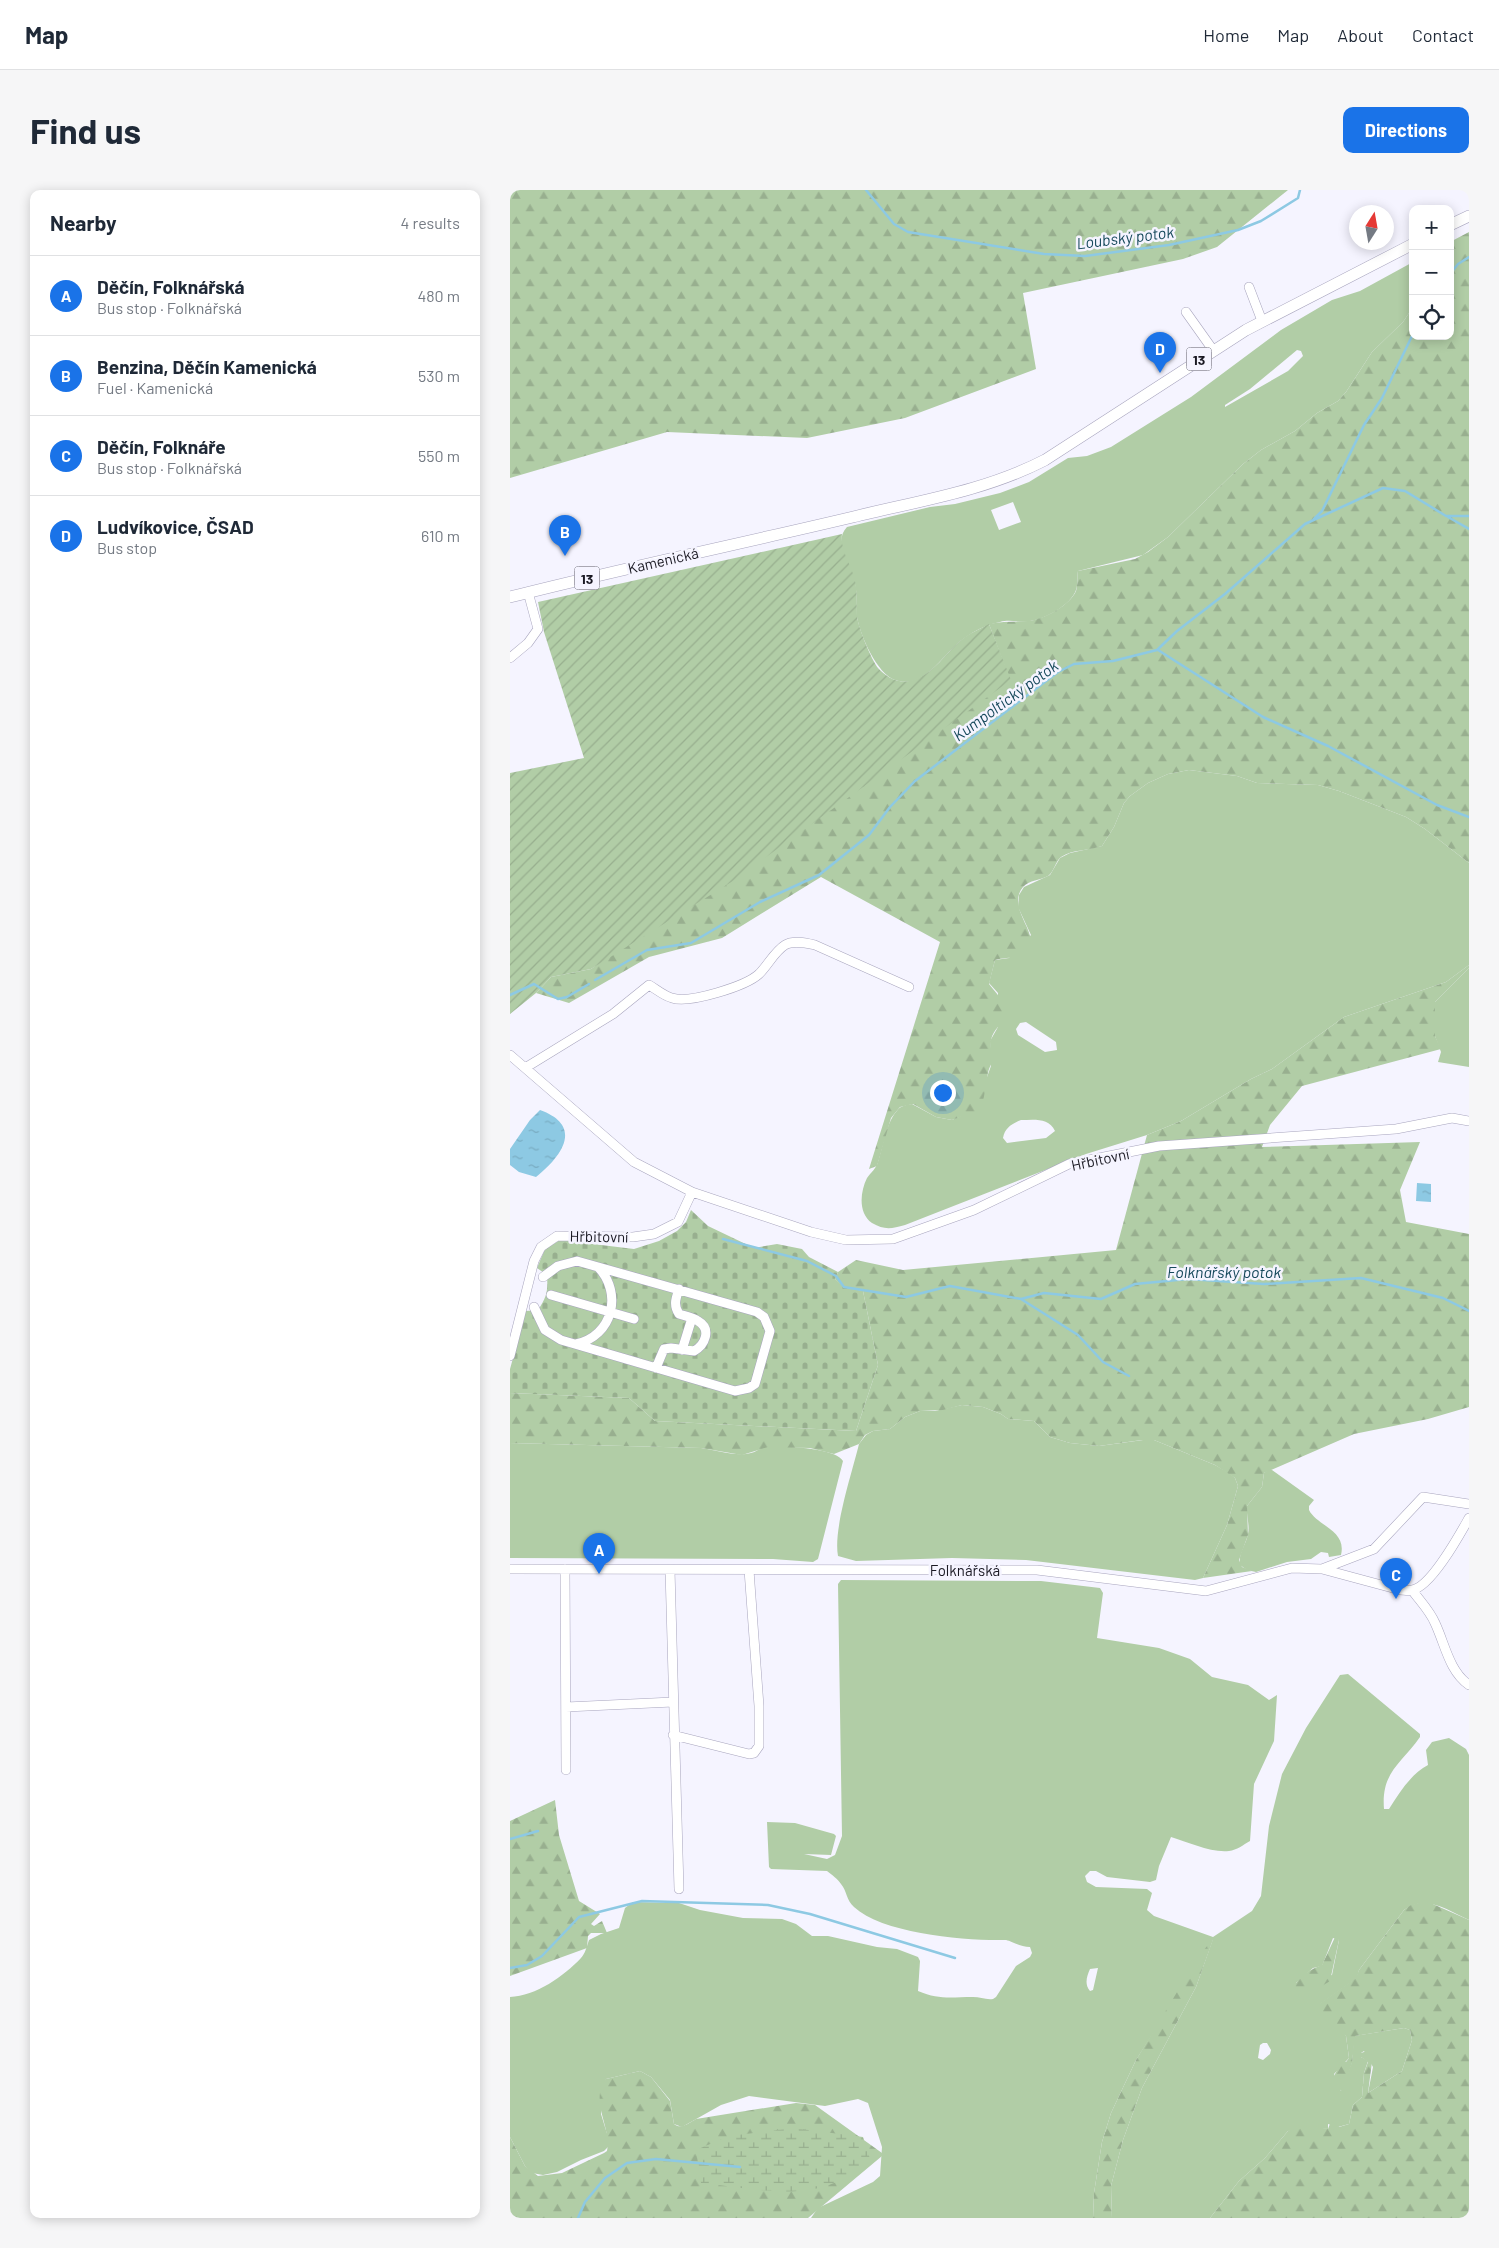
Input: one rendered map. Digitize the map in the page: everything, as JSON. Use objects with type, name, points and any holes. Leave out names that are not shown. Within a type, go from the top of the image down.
[{"type":"main road","points":[[1454,223],[1469,216]]},
{"type":"main road","name":"13","points":[[1213,350],[1262,321],[1409,246]]},
{"type":"main road","name":"Kamenická","points":[[510,597],[991,483],[1025,470],[1051,456],[1213,350]]},
{"type":"street","points":[[1249,287],[1262,321]]},
{"type":"street","points":[[1186,312],[1213,350]]},
{"type":"street","points":[[510,658],[528,643],[538,629],[528,592]]},
{"type":"street","points":[[525,1068],[613,1014],[649,985],[672,999],[684,1000],[706,995],[746,982],[758,975],[785,945],[799,942],[815,944],[909,987]]},
{"type":"street","name":"Hřbitovní","points":[[510,1055],[634,1162],[692,1192],[811,1232],[846,1240],[892,1239],[974,1210],[1070,1164],[1159,1146],[1396,1129],[1452,1118],[1469,1121]]},
{"type":"street","name":"Hřbitovní","points":[[510,1356],[534,1262],[541,1246],[557,1236],[633,1238],[654,1234],[678,1222],[692,1192]]},
{"type":"street","points":[[534,1307],[540,1323],[551,1335],[735,1391],[749,1388],[754,1384],[770,1330],[764,1316],[756,1312],[578,1261],[558,1266],[543,1277]]},
{"type":"street","points":[[576,1344],[589,1340],[598,1333],[607,1322],[611,1312],[611,1287],[598,1266]]},
{"type":"street","points":[[656,1368],[664,1350],[671,1348],[689,1351],[699,1348],[705,1339],[705,1330],[702,1324],[692,1318],[679,1314],[676,1310],[676,1299],[679,1289]]},
{"type":"street","points":[[550,1294],[634,1319]]},
{"type":"street","points":[[682,1350],[692,1318]]},
{"type":"street","points":[[1322,1569],[1374,1549],[1423,1498],[1469,1504]]},
{"type":"street","points":[[1469,1518],[1451,1549],[1435,1571],[1418,1588],[1412,1590],[1434,1621],[1452,1664],[1462,1680],[1469,1684]]},
{"type":"street","name":"Folknářská","points":[[510,1569],[1037,1570],[1206,1591],[1292,1568],[1322,1569],[1400,1590],[1412,1590]]},
{"type":"street","points":[[566,1569],[566,1770]]},
{"type":"street","points":[[670,1570],[673,1734],[679,1889]]},
{"type":"street","points":[[673,1734],[749,1754],[754,1753],[758,1748],[759,1706],[749,1570]]},
{"type":"street","points":[[566,1707],[673,1702]]},
{"type":"green space","points":[[510,190],[1288,190],[1217,247],[1183,259],[1023,293],[1036,369],[905,418],[807,438],[667,432],[510,478]]},
{"type":"green space","points":[[1469,232],[1469,863],[1425,829],[1406,817],[1339,791],[1318,785],[1257,783],[1237,776],[1189,770],[1168,774],[1148,783],[1130,796],[1124,803],[1114,827],[1102,846],[1066,854],[1059,859],[1048,876],[1028,883],[1023,887],[1018,905],[1029,932],[1030,947],[1021,956],[995,960],[989,984],[1001,999],[1004,1017],[991,1040],[990,1045],[993,1059],[988,1071],[980,1110],[952,1120],[936,1117],[913,1104],[900,1107],[891,1118],[877,1166],[869,1169],[940,942],[821,877],[722,938],[649,957],[569,1003],[536,993],[551,977],[591,969],[1010,680],[989,624],[1028,621],[1048,615],[1073,596],[1077,589],[1078,571],[1135,559],[1148,552],[1168,537],[1243,464],[1261,450],[1295,431],[1317,413],[1338,401],[1372,352],[1403,322],[1409,313],[1409,340],[1454,340],[1454,240]]},
{"type":"green space","points":[[1409,264],[1409,313],[1403,322],[1372,352],[1346,392],[1338,401],[1317,413],[1295,431],[1261,450],[1243,464],[1168,537],[1143,555],[1078,571],[1077,588],[1073,596],[1063,606],[1036,620],[1004,621],[972,633],[960,641],[926,674],[917,679],[906,682],[895,680],[882,670],[870,653],[856,613],[855,584],[842,547],[843,533],[847,527],[930,507],[955,504],[1000,493],[1029,482],[1068,458],[1087,456],[1111,447],[1191,397],[1281,330],[1332,300],[1360,291]],"holes":[[[1297,350],[1301,351],[1303,356],[1288,371],[1225,407],[1225,405],[1250,389]],[[1013,502],[1021,522],[999,530],[991,510]]]},
{"type":"green space","points":[[842,534],[844,551],[855,582],[859,627],[872,658],[881,671],[892,679],[905,682],[918,678],[933,669],[965,637],[989,624],[1011,680],[733,881],[591,969],[551,977],[536,993],[510,1014],[510,773],[584,758],[544,632],[538,602]]},
{"type":"green space","points":[[1189,770],[1237,776],[1257,783],[1318,785],[1339,791],[1406,817],[1425,829],[1469,863],[1469,965],[1446,982],[1344,1017],[1272,1069],[1251,1079],[1181,1121],[1147,1135],[1086,1154],[905,1225],[888,1228],[872,1223],[867,1219],[862,1208],[863,1190],[867,1178],[875,1169],[887,1129],[898,1110],[903,1106],[912,1104],[936,1117],[952,1120],[961,1116],[987,1077],[991,1066],[990,1041],[998,1027],[998,993],[989,983],[995,960],[1009,958],[1031,935],[1018,907],[1019,895],[1024,887],[1050,875],[1060,858],[1070,853],[1102,846],[1114,827],[1124,803],[1130,796],[1148,783],[1168,774]],"holes":[[[1026,1022],[1056,1042],[1057,1050],[1045,1052],[1018,1035],[1016,1029],[1020,1023]],[[1021,1120],[1045,1121],[1055,1131],[1046,1138],[1007,1143],[1003,1138],[1005,1132],[1011,1125]]]},
{"type":"green space","points":[[1469,965],[1469,968],[1435,1002],[1435,1036],[1441,1049],[1302,1086],[1270,1125],[1262,1147],[1420,1142],[1400,1190],[1406,1222],[1469,1234],[1469,1407],[1428,1419],[1354,1434],[1264,1473],[1262,1487],[1247,1506],[1248,1535],[1239,1560],[1242,1567],[1252,1571],[1203,1578],[1227,1525],[1238,1486],[1235,1478],[1215,1465],[1154,1440],[1099,1446],[1070,1443],[1050,1437],[1034,1421],[1008,1419],[983,1407],[962,1405],[943,1410],[920,1411],[905,1417],[890,1429],[873,1431],[865,1435],[859,1444],[834,1454],[810,1448],[768,1447],[742,1455],[701,1448],[510,1443],[510,1393],[629,1398],[655,1421],[856,1431],[878,1365],[863,1291],[844,1288],[835,1279],[838,1272],[856,1260],[903,1270],[1116,1250],[1147,1135],[1181,1121],[1251,1079],[1272,1069],[1344,1017],[1446,982]]},
{"type":"green space","points":[[1469,968],[1469,1067],[1438,1062],[1441,1052],[1435,1036],[1435,1002]]},
{"type":"green space","points":[[691,1210],[708,1226],[754,1248],[777,1244],[802,1249],[809,1257],[838,1272],[835,1279],[844,1287],[863,1291],[878,1365],[856,1431],[655,1421],[629,1398],[510,1393],[510,1369],[526,1311],[538,1310],[546,1294],[547,1275],[537,1268],[545,1249],[560,1240],[634,1249],[659,1241],[677,1231],[686,1222]]},
{"type":"green space","points":[[962,1405],[983,1407],[1008,1419],[1034,1421],[1050,1437],[1070,1443],[1099,1446],[1154,1440],[1215,1465],[1229,1473],[1235,1478],[1238,1486],[1227,1525],[1203,1578],[1195,1580],[1026,1560],[952,1558],[856,1561],[838,1556],[838,1531],[844,1501],[859,1444],[866,1435],[873,1431],[890,1429],[905,1417],[920,1411],[935,1411]]},
{"type":"green space","points":[[510,1443],[701,1448],[739,1454],[753,1452],[765,1447],[795,1447],[820,1450],[839,1457],[843,1461],[818,1559],[813,1562],[773,1559],[510,1558]]},
{"type":"green space","points":[[1272,1470],[1314,1500],[1309,1506],[1309,1510],[1313,1516],[1336,1534],[1342,1547],[1341,1555],[1329,1557],[1328,1553],[1321,1552],[1311,1559],[1287,1562],[1256,1572],[1247,1570],[1240,1565],[1240,1557],[1248,1531],[1247,1506],[1262,1487],[1264,1473]]},
{"type":"green space","points":[[841,1580],[1041,1581],[1100,1588],[1103,1593],[1097,1638],[1159,1648],[1190,1659],[1212,1677],[1248,1685],[1269,1700],[1277,1695],[1274,1741],[1254,1784],[1250,1841],[1235,1850],[1222,1851],[1207,1849],[1171,1837],[1159,1866],[1156,1880],[1150,1882],[1107,1877],[1096,1871],[1090,1871],[1085,1876],[1087,1882],[1096,1887],[1147,1889],[1152,1893],[1147,1910],[1154,1916],[1213,1937],[1252,1911],[1261,1896],[1269,1826],[1282,1774],[1306,1728],[1340,1675],[1348,1674],[1420,1734],[1420,1737],[1389,1777],[1384,1796],[1384,1809],[1389,1809],[1401,1790],[1428,1765],[1426,1750],[1432,1742],[1449,1738],[1466,1749],[1469,1755],[1469,1920],[1437,1905],[1421,1903],[1412,1905],[1404,1910],[1359,1970],[1357,1978],[1320,2004],[1346,2036],[1349,2058],[1334,2074],[1341,2091],[1352,2062],[1354,2036],[1404,2028],[1410,2030],[1412,2040],[1402,2071],[1368,2093],[1373,2067],[1364,2051],[1361,2053],[1361,2057],[1368,2061],[1364,2073],[1362,2097],[1353,2105],[1349,2124],[1338,2127],[1328,2124],[1328,2129],[1315,2128],[1288,2131],[1265,2158],[1239,2181],[1210,2218],[1112,2218],[1111,2186],[1123,2140],[1142,2088],[1196,1987],[1213,1939],[1136,2060],[1111,2113],[1102,2142],[1094,2193],[1093,2218],[811,2218],[818,2208],[873,2182],[880,2176],[882,2147],[868,2103],[858,2099],[825,2106],[749,2096],[721,2105],[682,2127],[674,2124],[670,2100],[651,2077],[640,2071],[606,2079],[601,2114],[608,2137],[608,2147],[604,2151],[557,2172],[543,2175],[532,2173],[525,2166],[510,2137],[510,1997],[520,1996],[539,1989],[566,1972],[582,1956],[589,1940],[619,1928],[625,1908],[633,1902],[679,1903],[700,1910],[743,1918],[782,1919],[796,1924],[812,1936],[828,1936],[877,1947],[897,1949],[918,1957],[920,1961],[918,1991],[939,1997],[993,1999],[1016,1966],[1030,1957],[1032,1953],[1030,1947],[1007,1940],[948,1937],[905,1930],[884,1924],[854,1907],[840,1882],[827,1871],[771,1869],[769,1867],[767,1822],[795,1823],[834,1834],[836,1836],[831,1855],[804,1854],[827,1859],[835,1855],[842,1836],[838,1584]],"holes":[[[1333,1938],[1339,1940],[1332,1975],[1296,1983],[1313,1968],[1322,1966]],[[1098,1968],[1093,1990],[1090,1991],[1087,1983],[1090,1969]],[[1267,2043],[1271,2050],[1270,2054],[1263,2060],[1258,2058],[1260,2045]]]},
{"type":"green space","points":[[555,1800],[559,1835],[579,1901],[600,1914],[591,1924],[594,1926],[602,1921],[607,1933],[591,1933],[588,1936],[587,1948],[510,1976],[510,1821]]},
{"type":"green space","points":[[1426,1901],[1469,1920],[1469,2218],[1210,2218],[1239,2181],[1265,2158],[1288,2131],[1301,2124],[1328,2129],[1331,2121],[1335,2121],[1339,2127],[1349,2124],[1353,2105],[1362,2097],[1364,2073],[1368,2062],[1361,2057],[1361,2053],[1370,2050],[1373,2054],[1368,2093],[1402,2071],[1412,2040],[1410,2030],[1404,2028],[1355,2036],[1352,2063],[1343,2090],[1337,2087],[1333,2081],[1340,2062],[1346,2062],[1349,2058],[1346,2036],[1323,2019],[1320,2014],[1319,2004],[1356,1978],[1359,1970],[1404,1910],[1411,1905]]},
{"type":"green space","points":[[1336,1935],[1339,1940],[1330,1981],[1308,1992],[1299,1991],[1295,1988],[1296,1984],[1310,1971],[1322,1965]]},
{"type":"green space","points":[[1214,1937],[1196,1987],[1142,2088],[1123,2140],[1111,2186],[1112,2218],[1093,2218],[1094,2193],[1102,2142],[1111,2113],[1136,2060],[1197,1959]]},
{"type":"green space","points":[[640,2071],[651,2077],[670,2101],[674,2124],[677,2126],[685,2125],[696,2119],[796,2103],[815,2105],[882,2153],[882,2156],[808,2218],[510,2218],[510,2137],[525,2166],[538,2176],[562,2173],[604,2153],[607,2151],[608,2142],[600,2105],[601,2087],[606,2079]]},
{"type":"green space","points":[[793,2128],[863,2137],[871,2162],[834,2183],[802,2191],[768,2191],[701,2183],[696,2150],[729,2136]]},
{"type":"water","points":[[540,1110],[554,1117],[562,1124],[565,1133],[560,1151],[554,1160],[536,1177],[519,1172],[510,1165],[510,1149],[530,1120]]},
{"type":"water","points":[[1417,1183],[1431,1184],[1431,1202],[1416,1201]]},
{"type":"waterway","name":"Loubský potok","points":[[866,190],[894,224],[908,232],[1044,254],[1085,256],[1169,245],[1238,230],[1261,221],[1298,198],[1300,190]]},
{"type":"waterway","points":[[1454,269],[1469,257]]},
{"type":"waterway","points":[[1314,519],[1322,511],[1364,425],[1382,398],[1410,340]]},
{"type":"waterway","name":"Kumpoltický potok","points":[[595,980],[647,950],[691,943],[760,902],[819,875],[869,835],[890,807],[915,781],[1058,672],[1074,664],[1113,661],[1157,650],[1177,631],[1225,594],[1305,524],[1383,488],[1405,491],[1446,516],[1469,516]]},
{"type":"waterway","points":[[1448,517],[1469,529]]},
{"type":"waterway","points":[[1158,650],[1263,717],[1328,746],[1437,805],[1469,817]]},
{"type":"waterway","name":"Kumpoltický potok","points":[[510,995],[534,984],[558,999],[567,997],[589,984]]},
{"type":"waterway","name":"Folknářský potok","points":[[723,1239],[807,1261],[836,1276],[844,1287],[906,1297],[950,1286],[1021,1299],[1044,1293],[1101,1299],[1135,1284],[1188,1279],[1264,1284],[1361,1278],[1443,1298],[1469,1311]]},
{"type":"waterway","points":[[1021,1299],[1078,1335],[1103,1362],[1129,1376]]},
{"type":"waterway","points":[[510,1839],[538,1831]]},
{"type":"waterway","points":[[510,1968],[527,1965],[542,1956],[579,1917],[642,1901],[768,1905],[810,1914],[955,1958]]},
{"type":"waterway","points":[[578,2218],[585,2202],[605,2178],[627,2163],[656,2159],[740,2167]]},
{"type":"place","name":"Ludvíkovice, ČSAD","points":[[1160,373]]},
{"type":"place","name":"Benzina, Děčín Kamenická","points":[[565,556]]},
{"type":"place","name":"Děčín, Folknářská","points":[[599,1574]]},
{"type":"place","name":"Děčín, Folknáře","points":[[1396,1599]]}]
